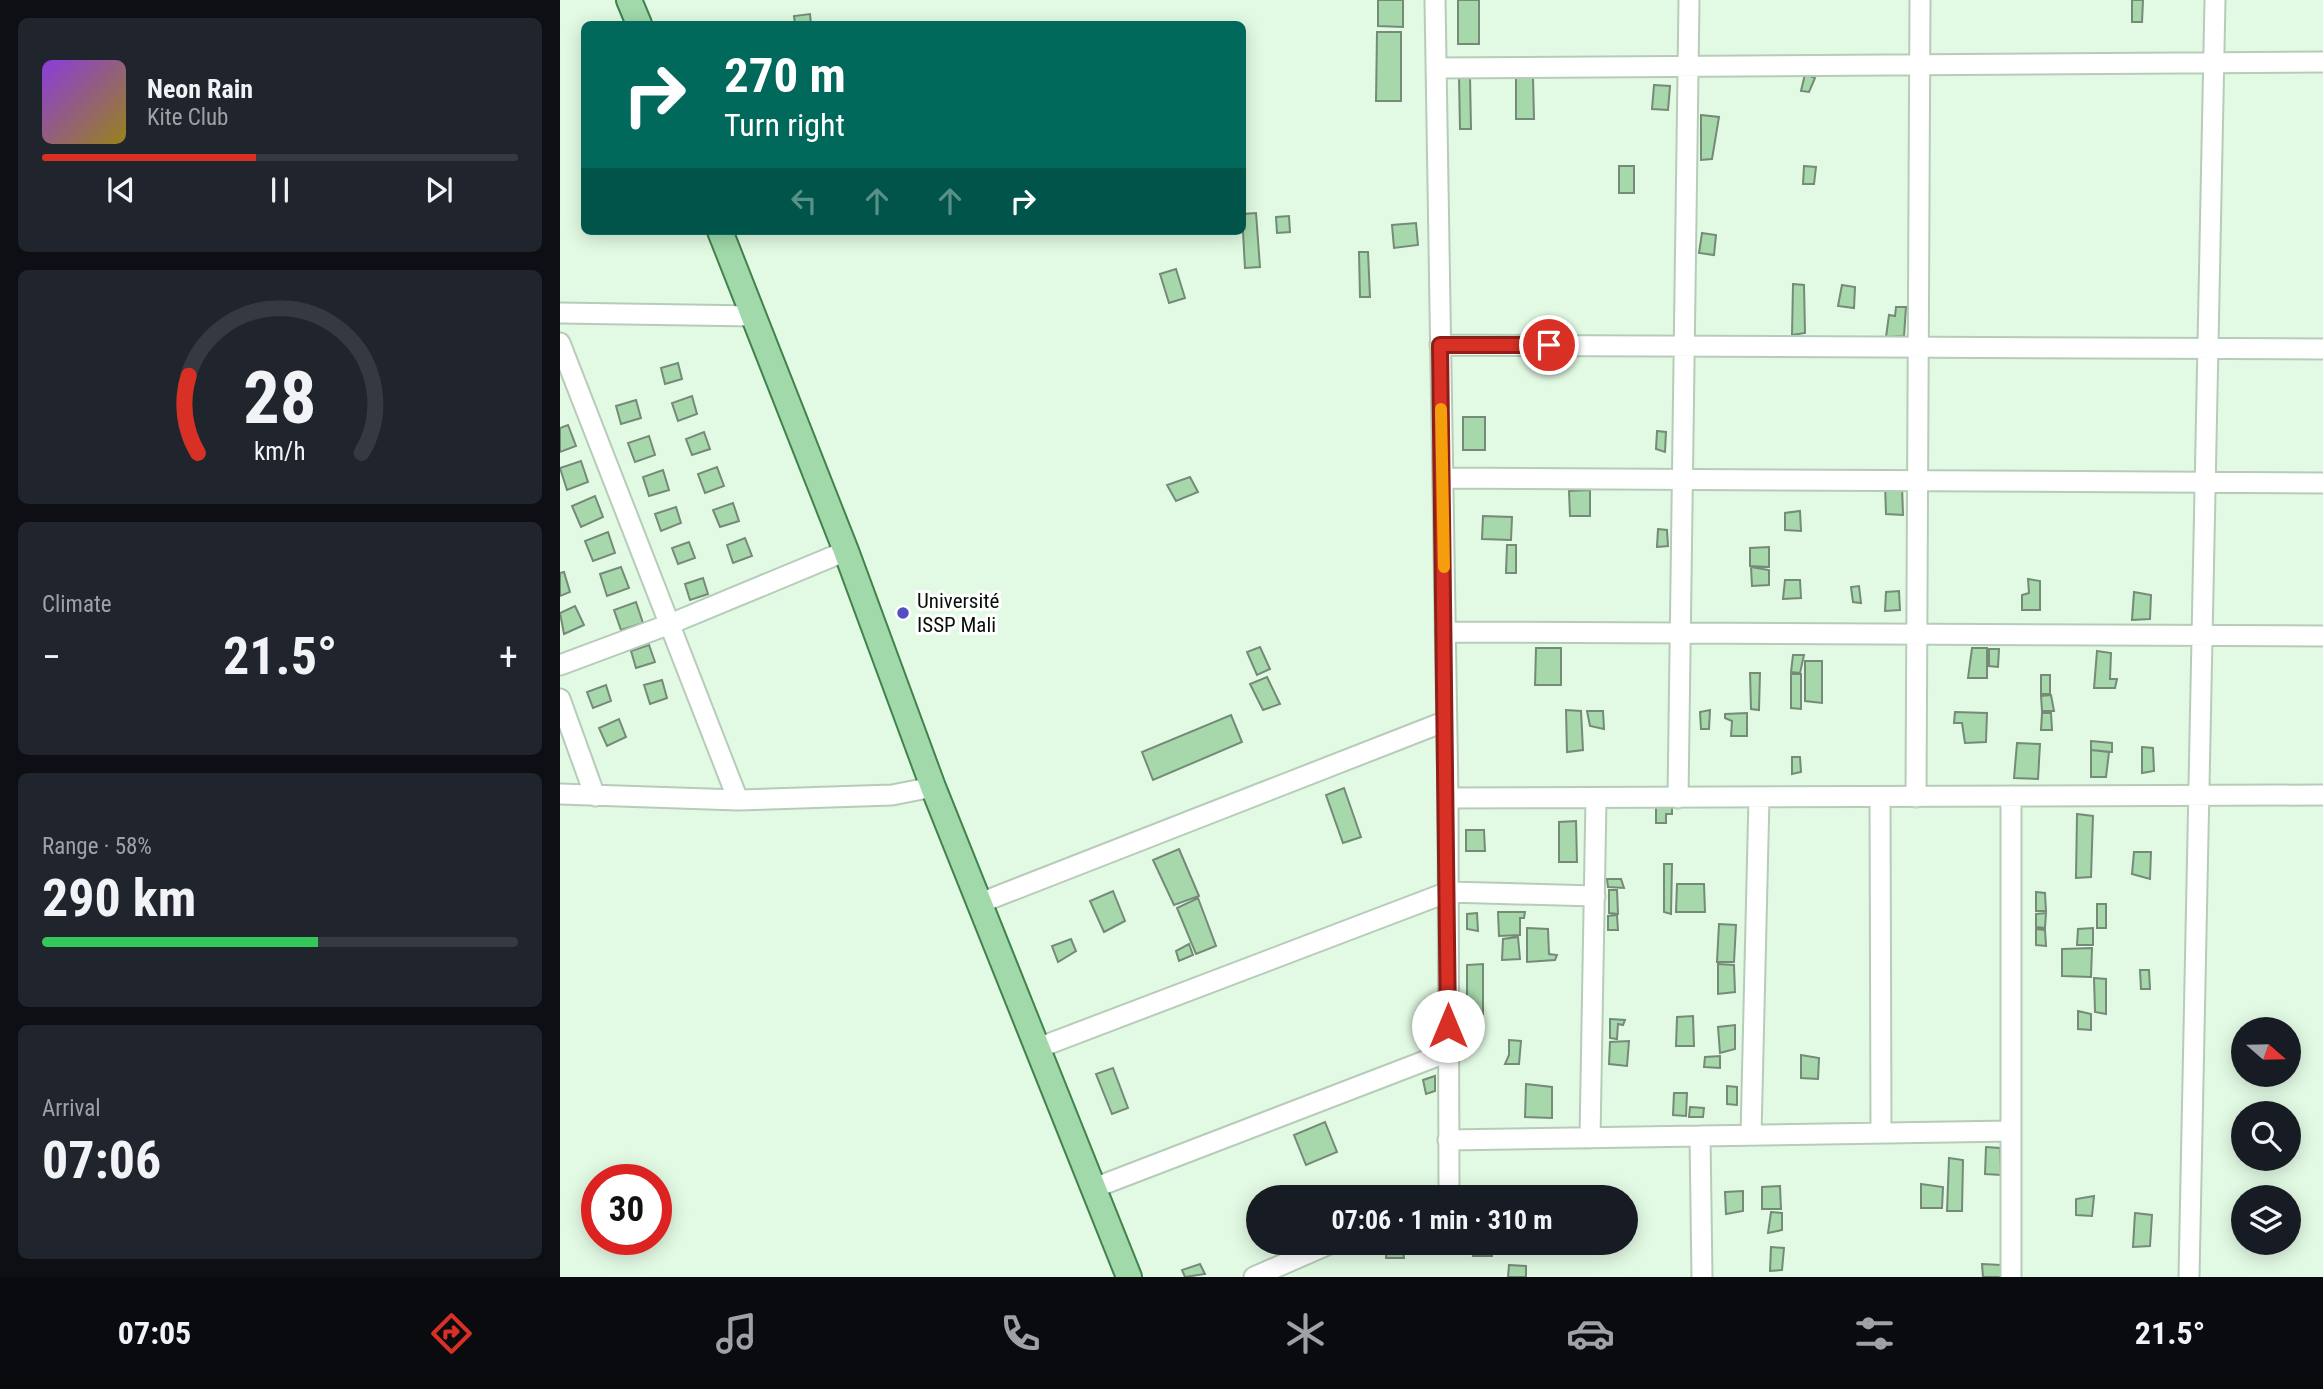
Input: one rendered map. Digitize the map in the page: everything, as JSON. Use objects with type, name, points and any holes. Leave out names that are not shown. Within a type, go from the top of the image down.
[{"type":"main road","points":[[629,0],[638,21]]},
{"type":"main road","points":[[722,235],[846,551],[933,787],[1129,1277]]},
{"type":"street","points":[[1435,0],[1448,798],[1449,1185]]},
{"type":"street","points":[[1678,798],[1689,0]]},
{"type":"street","points":[[1916,797],[1920,0]]},
{"type":"street","points":[[2189,1277],[2215,0]]},
{"type":"street","points":[[1436,68],[2323,62]]},
{"type":"street","points":[[560,313],[754,316]]},
{"type":"street","points":[[1440,345],[2323,349]]},
{"type":"street","points":[[561,349],[738,800]]},
{"type":"street","points":[[1443,478],[2323,483]]},
{"type":"street","points":[[560,665],[670,624],[846,551]]},
{"type":"street","points":[[1445,632],[2323,636]]},
{"type":"street","points":[[560,699],[594,796]]},
{"type":"street","points":[[980,903],[1446,721]]},
{"type":"street","points":[[560,794],[738,800],[892,795],[933,787]]},
{"type":"street","points":[[1448,798],[2323,795]]},
{"type":"street","points":[[2011,796],[2011,1277]]},
{"type":"street","points":[[1751,1135],[1759,797]]},
{"type":"street","points":[[1880,797],[1881,1133]]},
{"type":"street","points":[[1590,1138],[1597,798]]},
{"type":"street","points":[[1038,1048],[1448,892],[1595,896]]},
{"type":"street","points":[[1094,1188],[1448,1052]]},
{"type":"street","points":[[1448,1140],[2011,1131]]},
{"type":"street","points":[[1700,1136],[1702,1277]]},
{"type":"street","points":[[1254,1277],[1304,1255]]},
{"type":"building","points":[[1378,0],[1403,0],[1403,27],[1378,26]]},
{"type":"building","points":[[1458,0],[1479,0],[1479,44],[1458,44]]},
{"type":"building","points":[[2132,0],[2143,0],[2142,22],[2132,22]]},
{"type":"building","points":[[810,14],[811,21],[795,21],[794,16]]},
{"type":"building","points":[[1377,32],[1401,32],[1401,101],[1376,101]]},
{"type":"building","points":[[1805,74],[1815,78],[1809,92],[1801,91]]},
{"type":"building","points":[[1470,76],[1471,129],[1460,129],[1459,77]]},
{"type":"building","points":[[1516,77],[1533,77],[1534,119],[1516,119]]},
{"type":"building","points":[[1654,85],[1670,86],[1668,110],[1652,109]]},
{"type":"building","points":[[1701,115],[1719,117],[1712,159],[1701,160]]},
{"type":"building","points":[[1619,166],[1634,166],[1634,193],[1619,193]]},
{"type":"building","points":[[1804,166],[1816,167],[1814,184],[1803,184]]},
{"type":"building","points":[[1256,213],[1260,267],[1245,268],[1243,235],[1246,235],[1246,214]]},
{"type":"building","points":[[1289,216],[1290,232],[1277,233],[1276,217]]},
{"type":"building","points":[[1416,223],[1418,245],[1394,248],[1392,225]]},
{"type":"building","points":[[1702,233],[1716,235],[1714,255],[1699,253]]},
{"type":"building","points":[[1359,252],[1368,252],[1370,297],[1360,297]]},
{"type":"building","points":[[1176,269],[1185,298],[1169,303],[1160,274]]},
{"type":"building","points":[[1793,284],[1804,285],[1805,333],[1792,335]]},
{"type":"building","points":[[1842,285],[1855,287],[1854,308],[1838,306]]},
{"type":"building","points":[[1896,307],[1906,307],[1904,336],[1886,337],[1889,315],[1895,316]]},
{"type":"building","points":[[678,363],[682,379],[665,384],[661,368]]},
{"type":"building","points":[[692,396],[697,414],[678,421],[672,403]]},
{"type":"building","points":[[636,400],[641,418],[621,424],[616,406]]},
{"type":"building","points":[[1463,417],[1485,417],[1485,450],[1463,450]]},
{"type":"building","points":[[568,425],[576,446],[560,452],[560,428]]},
{"type":"building","points":[[1657,431],[1666,432],[1665,452],[1656,449]]},
{"type":"building","points":[[704,432],[710,449],[692,455],[686,439]]},
{"type":"building","points":[[649,436],[655,455],[635,462],[628,443]]},
{"type":"building","points":[[581,461],[588,482],[567,490],[560,468]]},
{"type":"building","points":[[717,467],[724,486],[705,493],[698,474]]},
{"type":"building","points":[[663,470],[669,490],[649,496],[643,477]]},
{"type":"building","points":[[1190,477],[1198,492],[1176,501],[1167,485]]},
{"type":"building","points":[[1885,484],[1902,486],[1903,515],[1886,514]]},
{"type":"building","points":[[1590,490],[1590,516],[1570,516],[1569,491]]},
{"type":"building","points":[[595,496],[603,517],[581,527],[572,506]]},
{"type":"building","points":[[733,503],[739,521],[720,527],[713,510]]},
{"type":"building","points":[[676,507],[681,523],[661,531],[655,514]]},
{"type":"building","points":[[1800,511],[1801,531],[1785,530],[1785,513]]},
{"type":"building","points":[[1483,516],[1512,517],[1511,540],[1482,539]]},
{"type":"building","points":[[1658,529],[1667,530],[1668,546],[1657,547]]},
{"type":"building","points":[[608,532],[615,553],[593,561],[585,541]]},
{"type":"building","points":[[745,538],[752,556],[733,563],[727,545]]},
{"type":"building","points":[[689,542],[695,558],[678,564],[672,548]]},
{"type":"building","points":[[1507,545],[1516,545],[1516,573],[1506,573]]},
{"type":"building","points":[[1769,547],[1769,567],[1750,566],[1750,548]]},
{"type":"building","points":[[621,567],[629,588],[607,596],[600,574]]},
{"type":"building","points":[[1751,567],[1769,570],[1769,585],[1752,586]]},
{"type":"building","points":[[564,572],[570,592],[560,596],[560,573]]},
{"type":"building","points":[[703,578],[708,594],[690,600],[685,584]]},
{"type":"building","points":[[2028,579],[2040,581],[2040,610],[2022,610],[2022,595],[2029,593]]},
{"type":"building","points":[[1785,580],[1800,580],[1801,598],[1783,599]]},
{"type":"building","points":[[1859,586],[1861,603],[1853,602],[1851,587]]},
{"type":"building","points":[[1899,591],[1900,610],[1885,611],[1886,592]]},
{"type":"building","points":[[2134,592],[2151,595],[2150,619],[2132,620]]},
{"type":"building","points":[[636,602],[643,623],[621,630],[614,610]]},
{"type":"building","points":[[575,606],[584,625],[564,634],[560,613]]},
{"type":"building","points":[[649,645],[655,662],[636,668],[631,651]]},
{"type":"building","points":[[1260,647],[1270,669],[1257,675],[1247,652]]},
{"type":"building","points":[[1536,648],[1561,648],[1561,685],[1535,685]]},
{"type":"building","points":[[1972,648],[1987,648],[1987,678],[1968,678]]},
{"type":"building","points":[[1989,649],[1999,649],[1998,667],[1989,666]]},
{"type":"building","points":[[2097,651],[2111,653],[2110,679],[2117,679],[2115,688],[2094,688]]},
{"type":"building","points":[[1793,655],[1804,655],[1800,673],[1791,672]]},
{"type":"building","points":[[1805,661],[1822,661],[1822,703],[1805,701]]},
{"type":"building","points":[[1750,673],[1760,673],[1759,710],[1751,709]]},
{"type":"building","points":[[1791,674],[1801,674],[1801,709],[1791,708]]},
{"type":"building","points":[[2041,675],[2050,675],[2050,694],[2041,694]]},
{"type":"building","points":[[1267,677],[1280,704],[1263,710],[1250,684]]},
{"type":"building","points":[[662,680],[667,698],[650,704],[644,685]]},
{"type":"building","points":[[606,685],[611,701],[593,708],[587,692]]},
{"type":"building","points":[[2051,695],[2054,711],[2042,711],[2041,696]]},
{"type":"building","points":[[1566,710],[1581,711],[1583,750],[1567,752]]},
{"type":"building","points":[[1710,710],[1709,729],[1701,729],[1700,712]]},
{"type":"building","points":[[1587,711],[1603,711],[1604,729],[1590,726]]},
{"type":"building","points":[[1955,712],[1987,713],[1986,742],[1965,743],[1962,723],[1954,723]]},
{"type":"building","points":[[1747,713],[1747,736],[1731,736],[1732,721],[1725,718],[1725,714]]},
{"type":"building","points":[[2042,713],[2051,713],[2052,730],[2041,730]]},
{"type":"building","points":[[1231,715],[1242,742],[1153,780],[1142,752]]},
{"type":"building","points":[[619,719],[626,737],[607,746],[599,728]]},
{"type":"building","points":[[2091,741],[2112,743],[2112,752],[2091,750]]},
{"type":"building","points":[[2017,743],[2040,744],[2038,779],[2014,778]]},
{"type":"building","points":[[2142,747],[2153,748],[2154,771],[2142,773]]},
{"type":"building","points":[[2091,750],[2109,752],[2106,777],[2091,777]]},
{"type":"building","points":[[1792,757],[1800,757],[1801,772],[1792,774]]},
{"type":"building","points":[[1344,788],[1361,837],[1343,843],[1326,795]]},
{"type":"building","points":[[1656,807],[1672,807],[1672,814],[1666,814],[1666,823],[1656,823]]},
{"type":"building","points":[[2077,814],[2093,816],[2091,877],[2076,878]]},
{"type":"building","points":[[1576,821],[1577,862],[1559,862],[1559,822]]},
{"type":"building","points":[[1466,830],[1484,830],[1485,851],[1466,851]]},
{"type":"building","points":[[1179,849],[1199,896],[1174,905],[1153,860]]},
{"type":"building","points":[[2134,852],[2151,852],[2150,879],[2132,874]]},
{"type":"building","points":[[1664,864],[1672,864],[1671,914],[1664,912]]},
{"type":"building","points":[[1607,879],[1621,879],[1624,888],[1608,887]]},
{"type":"building","points":[[1677,884],[1704,884],[1705,912],[1676,912]]},
{"type":"building","points":[[1609,890],[1617,890],[1618,914],[1609,913]]},
{"type":"building","points":[[1113,891],[1125,921],[1104,932],[1090,901]]},
{"type":"building","points":[[2036,892],[2045,893],[2046,911],[2036,911]]},
{"type":"building","points":[[1198,898],[1216,946],[1196,954],[1177,908]]},
{"type":"building","points":[[2097,904],[2106,904],[2106,928],[2097,928]]},
{"type":"building","points":[[1498,912],[1525,912],[1524,918],[1520,918],[1520,935],[1499,936]]},
{"type":"building","points":[[1477,913],[1478,931],[1467,929],[1467,914]]},
{"type":"building","points":[[2046,913],[2045,928],[2036,927],[2036,914]]},
{"type":"building","points":[[1617,915],[1618,930],[1608,930],[1608,916]]},
{"type":"building","points":[[1719,924],[1736,925],[1734,962],[1717,962]]},
{"type":"building","points":[[1527,928],[1548,929],[1549,954],[1557,955],[1555,960],[1527,962]]},
{"type":"building","points":[[2093,928],[2093,945],[2077,945],[2078,929]]},
{"type":"building","points":[[2036,929],[2045,930],[2046,946],[2036,945]]},
{"type":"building","points":[[1518,937],[1520,959],[1502,960],[1503,939]]},
{"type":"building","points":[[1071,939],[1076,951],[1058,962],[1052,946]]},
{"type":"building","points":[[1189,944],[1193,955],[1179,961],[1176,951]]},
{"type":"building","points":[[2092,948],[2091,977],[2062,976],[2062,949]]},
{"type":"building","points":[[1483,964],[1483,1014],[1467,1013],[1467,965]]},
{"type":"building","points":[[1718,964],[1734,965],[1735,992],[1718,994]]},
{"type":"building","points":[[2140,970],[2149,970],[2150,989],[2141,989]]},
{"type":"building","points":[[2094,978],[2106,979],[2106,1014],[2095,1012]]},
{"type":"building","points":[[2078,1011],[2091,1014],[2091,1030],[2078,1029]]},
{"type":"building","points":[[1693,1016],[1694,1046],[1676,1046],[1677,1017]]},
{"type":"building","points":[[1610,1019],[1625,1020],[1623,1025],[1618,1024],[1617,1039],[1610,1038]]},
{"type":"building","points":[[1735,1025],[1735,1049],[1720,1053],[1718,1027]]},
{"type":"building","points":[[1509,1040],[1521,1041],[1519,1064],[1505,1064],[1509,1055]]},
{"type":"building","points":[[1629,1041],[1627,1066],[1609,1064],[1610,1042]]},
{"type":"building","points":[[1801,1055],[1819,1058],[1818,1079],[1801,1078]]},
{"type":"building","points":[[1720,1056],[1720,1068],[1704,1067],[1705,1057]]},
{"type":"building","points":[[1113,1068],[1128,1108],[1112,1114],[1096,1074]]},
{"type":"building","points":[[1435,1076],[1435,1091],[1426,1094],[1423,1080]]},
{"type":"building","points":[[1526,1084],[1552,1087],[1552,1118],[1525,1117]]},
{"type":"building","points":[[1727,1086],[1737,1087],[1737,1105],[1727,1104]]},
{"type":"building","points":[[1674,1093],[1687,1093],[1686,1116],[1673,1115]]},
{"type":"building","points":[[1690,1107],[1704,1108],[1703,1117],[1689,1117]]},
{"type":"building","points":[[1325,1122],[1337,1152],[1306,1165],[1294,1135]]},
{"type":"building","points":[[1986,1147],[2000,1148],[2001,1175],[1985,1174]]},
{"type":"building","points":[[1949,1158],[1963,1160],[1962,1211],[1947,1211]]},
{"type":"building","points":[[1921,1184],[1943,1187],[1942,1208],[1921,1208]]},
{"type":"building","points":[[1780,1186],[1781,1209],[1762,1209],[1762,1187]]},
{"type":"building","points":[[1743,1191],[1743,1211],[1726,1214],[1725,1192]]},
{"type":"building","points":[[2094,1196],[2092,1216],[2076,1215],[2076,1199]]},
{"type":"building","points":[[1771,1212],[1782,1213],[1782,1230],[1768,1233]]},
{"type":"building","points":[[2135,1213],[2152,1215],[2150,1246],[2133,1247]]},
{"type":"building","points":[[1771,1247],[1784,1248],[1782,1270],[1770,1271]]},
{"type":"building","points":[[1386,1255],[1404,1255],[1404,1258],[1386,1258]]},
{"type":"building","points":[[1200,1264],[1205,1274],[1185,1277],[1182,1270]]},
{"type":"building","points":[[1982,1264],[2001,1265],[2001,1277],[1983,1277]]},
{"type":"building","points":[[1509,1265],[1526,1266],[1526,1277],[1508,1277]]},
{"type":"slow traffic","points":[[1441,409],[1444,567]]},
{"type":"place","name":"Université ISSP Mali","points":[[903,613]]},
{"type":"route","points":[[1448,1026],[1448,798],[1440,345],[1549,345]]}]
